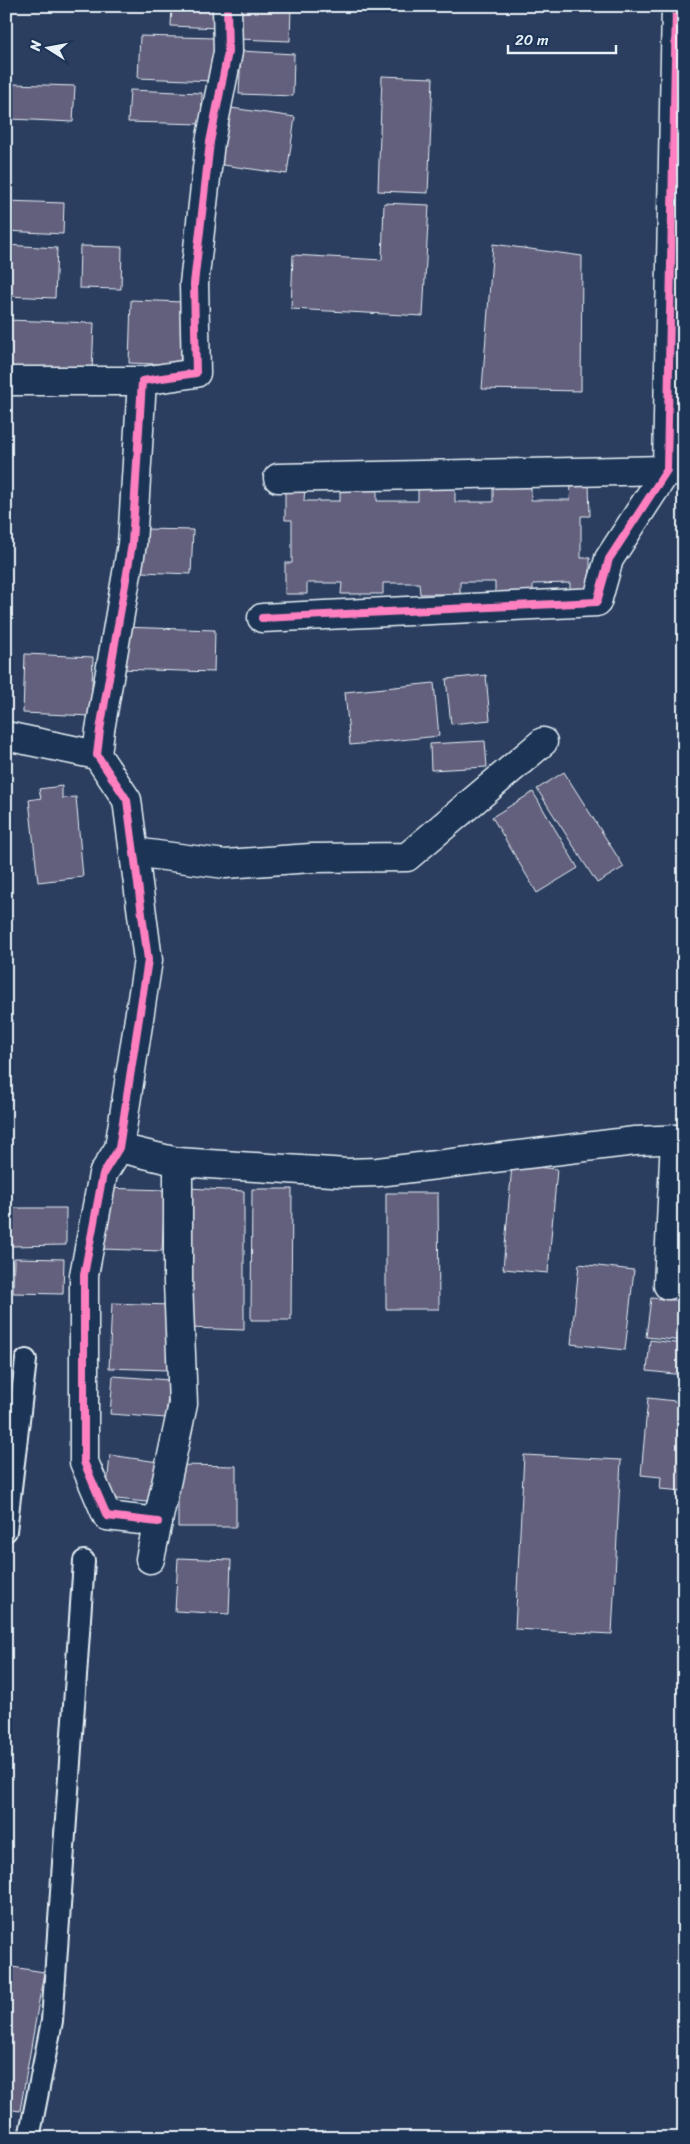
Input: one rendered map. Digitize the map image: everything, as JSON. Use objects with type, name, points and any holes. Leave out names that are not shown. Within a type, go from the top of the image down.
[{"type":"street","points":[[6,381],[142,381],[196,373],[194,284],[210,142],[228,52],[227,6]]},
{"type":"street","points":[[262,618],[597,602],[610,559],[675,471],[676,6]]},
{"type":"street","points":[[142,381],[132,544],[100,730],[98,755],[128,800],[148,960],[119,1148],[103,1174],[84,1275],[84,1462],[107,1516],[158,1522]]},
{"type":"street","points":[[278,478],[675,471]]},
{"type":"street","points":[[6,736],[98,755]]},
{"type":"street","points":[[134,852],[225,864],[311,858],[407,857],[543,742]]},
{"type":"street","points":[[119,1148],[178,1162],[347,1173],[378,1172],[635,1140],[679,1139],[668,1285]]},
{"type":"street","points":[[150,1559],[183,1404],[178,1282],[178,1162]]},
{"type":"lane","points":[[6,1531],[26,1360]]},
{"type":"lane","points":[[29,2138],[52,2021],[84,1561]]},
{"type":"building","points":[[172,6],[218,6],[218,28],[171,26]]},
{"type":"building","points":[[239,6],[291,6],[290,41],[238,39]]},
{"type":"building","points":[[140,36],[215,38],[213,81],[138,78]]},
{"type":"building","points":[[241,51],[294,54],[293,96],[239,94]]},
{"type":"building","points":[[382,76],[433,78],[428,193],[378,191]]},
{"type":"building","points":[[13,84],[75,86],[73,122],[11,119]]},
{"type":"building","points":[[130,90],[202,93],[201,124],[128,122]]},
{"type":"building","points":[[6,98],[9,98],[7,155],[6,155]]},
{"type":"building","points":[[224,107],[295,117],[287,174],[216,164]]},
{"type":"building","points":[[6,201],[64,203],[63,234],[6,231]]},
{"type":"building","points":[[384,203],[429,205],[423,316],[291,309],[293,255],[382,260]]},
{"type":"building","points":[[493,244],[582,256],[581,391],[482,389]]},
{"type":"building","points":[[6,245],[57,248],[55,298],[6,296]]},
{"type":"building","points":[[80,246],[122,247],[121,289],[79,288]]},
{"type":"building","points":[[131,300],[183,302],[180,365],[129,363]]},
{"type":"building","points":[[6,320],[94,323],[92,372],[6,369]]},
{"type":"building","points":[[418,485],[455,486],[455,502],[493,502],[493,485],[531,485],[531,500],[570,500],[571,485],[589,485],[590,516],[581,516],[581,558],[590,558],[590,593],[570,593],[570,583],[533,584],[533,593],[495,593],[495,582],[460,582],[460,594],[420,594],[419,583],[383,583],[383,594],[341,594],[342,583],[307,583],[307,594],[285,594],[285,563],[292,563],[292,520],[285,520],[285,486],[305,486],[304,501],[340,501],[340,486],[377,486],[377,501],[418,501]]},
{"type":"building","points":[[143,529],[193,530],[191,574],[142,572]]},
{"type":"building","points":[[120,627],[215,630],[214,672],[118,669]]},
{"type":"building","points":[[25,654],[93,657],[91,716],[23,713]]},
{"type":"building","points":[[486,675],[490,720],[451,724],[446,679]]},
{"type":"building","points":[[434,683],[439,736],[350,745],[345,692]]},
{"type":"building","points":[[485,741],[487,767],[431,770],[430,744]]},
{"type":"building","points":[[564,772],[624,867],[597,883],[537,789]]},
{"type":"building","points":[[62,786],[62,798],[76,797],[83,877],[38,882],[29,800],[41,798],[39,789]]},
{"type":"building","points":[[533,792],[578,868],[537,893],[492,817]]},
{"type":"building","points":[[512,1165],[557,1169],[548,1273],[503,1269]]},
{"type":"building","points":[[104,1188],[165,1190],[162,1251],[102,1249]]},
{"type":"building","points":[[188,1188],[244,1191],[244,1330],[190,1328]]},
{"type":"building","points":[[252,1189],[292,1189],[291,1320],[251,1320]]},
{"type":"building","points":[[386,1193],[438,1193],[439,1309],[386,1309]]},
{"type":"building","points":[[10,1208],[66,1208],[66,1245],[10,1246]]},
{"type":"building","points":[[14,1258],[64,1259],[63,1294],[13,1293]]},
{"type":"building","points":[[579,1264],[634,1270],[625,1350],[571,1344]]},
{"type":"building","points":[[651,1298],[684,1301],[684,1341],[646,1337]]},
{"type":"building","points":[[112,1303],[170,1305],[168,1370],[109,1368]]},
{"type":"building","points":[[650,1340],[684,1344],[684,1375],[647,1371]]},
{"type":"building","points":[[113,1376],[169,1380],[166,1418],[110,1414]]},
{"type":"building","points":[[648,1398],[684,1402],[684,1491],[660,1489],[661,1477],[641,1475]]},
{"type":"building","points":[[110,1455],[165,1463],[157,1503],[106,1498]]},
{"type":"building","points":[[524,1455],[621,1460],[612,1634],[515,1629]]},
{"type":"building","points":[[178,1465],[236,1466],[236,1527],[178,1527]]},
{"type":"building","points":[[178,1558],[231,1560],[229,1614],[175,1611]]},
{"type":"building","points":[[6,1966],[44,1972],[20,2111],[6,2109]]},
{"type":"cycle path","points":[[158,1522],[107,1516],[84,1462],[84,1275],[103,1174],[119,1148],[148,960],[127,800],[97,755],[132,544],[142,381],[196,373],[194,284],[210,142],[228,52],[227,6]]},
{"type":"cycle path","points":[[262,618],[597,602],[609,559],[667,470],[676,6]]}]
